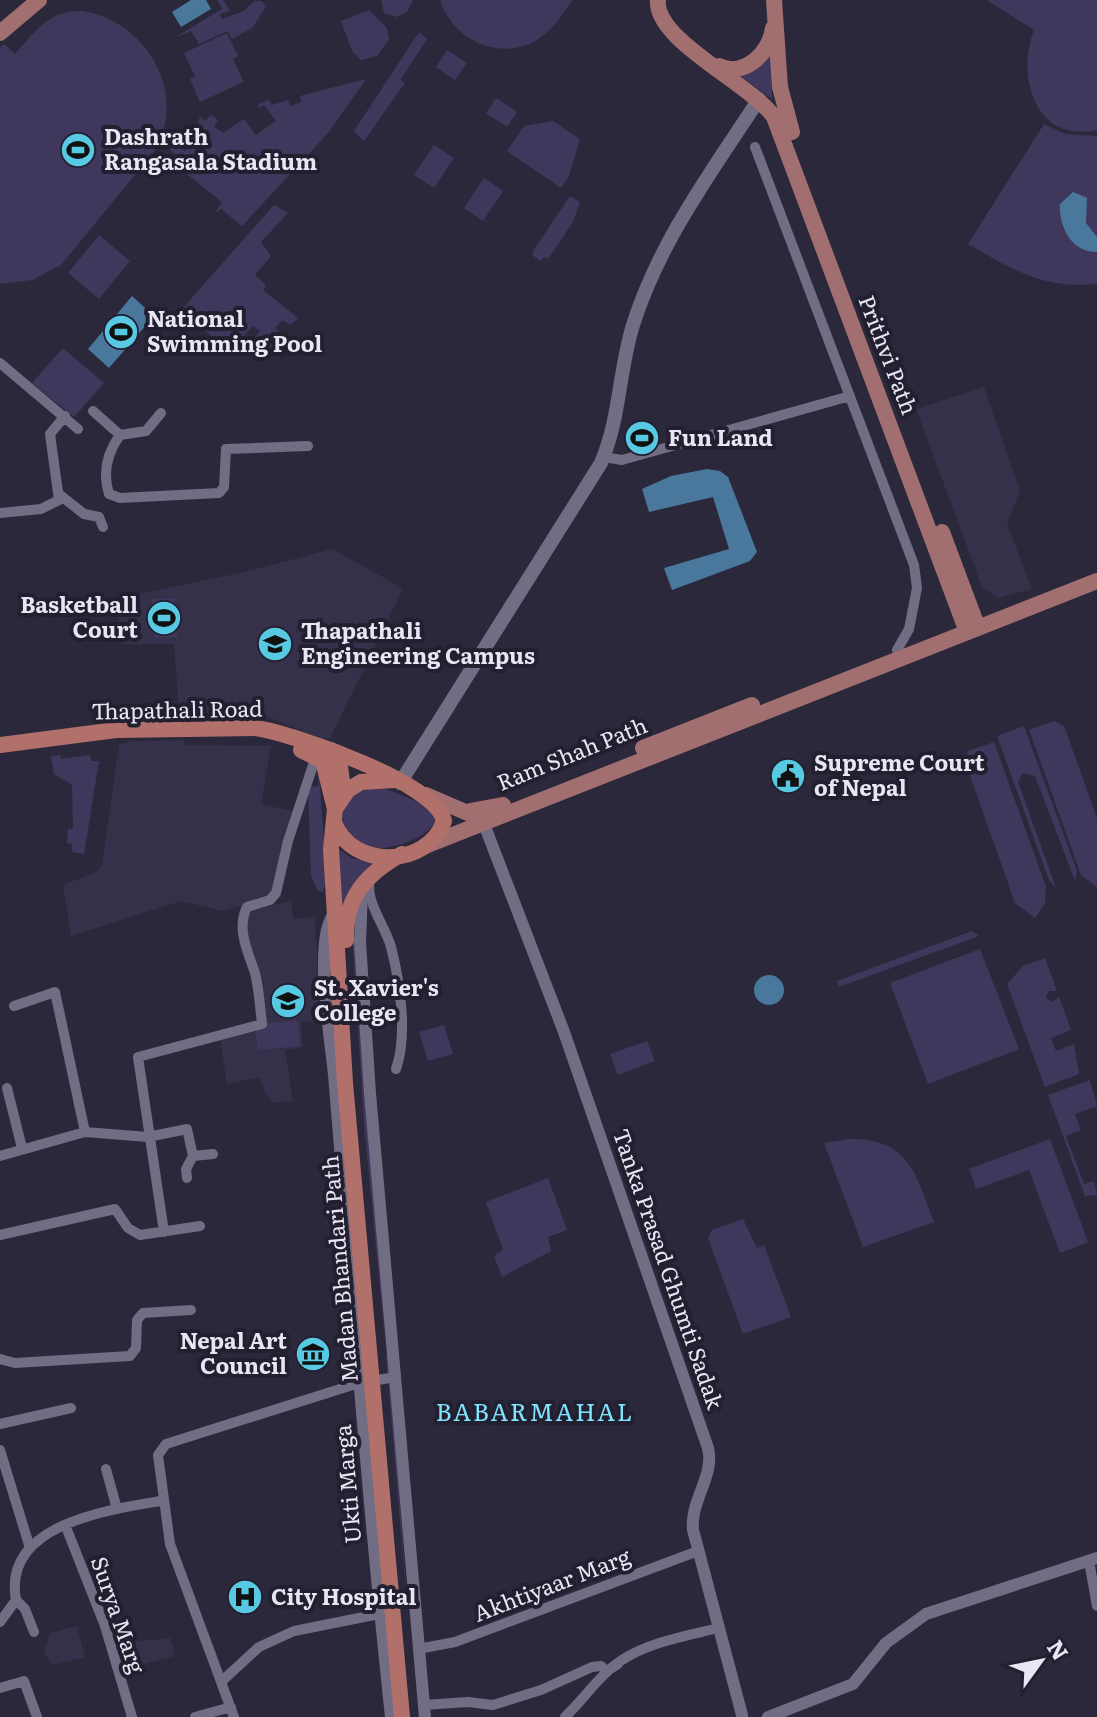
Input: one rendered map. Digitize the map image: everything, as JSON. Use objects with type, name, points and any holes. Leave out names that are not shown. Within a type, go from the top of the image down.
[{"type":"highway","name":"Thapathali Road","points":[[0,745],[116,730],[256,728],[277,731],[397,781]]},
{"type":"highway","name":"Thapathali Road","points":[[0,754],[82,741],[238,736],[324,753]]},
{"type":"highway","points":[[324,753],[338,807],[342,839],[359,853],[377,858],[405,853],[432,839],[443,825],[443,815],[426,795],[397,781],[361,782],[338,807]]},
{"type":"highway","name":"Madan Bhandari Path","points":[[338,807],[335,920],[347,1099],[420,1713]]},
{"type":"highway","name":"Madan Bhandari Path","points":[[402,1717],[346,934],[352,898],[371,875],[405,853]]},
{"type":"main road","points":[[0,23],[27,0]]},
{"type":"main road","points":[[0,33],[39,0]]},
{"type":"main road","points":[[397,781],[584,493],[602,460],[612,430],[626,352],[644,297],[689,205],[759,99],[666,26],[657,9],[658,0]]},
{"type":"main road","points":[[711,63],[734,70],[758,58],[772,36],[774,7]]},
{"type":"main road","points":[[774,7],[785,114],[803,176]]},
{"type":"main road","name":"Prithvi Path","points":[[759,99],[774,117],[803,176],[971,625]]},
{"type":"main road","name":"Ram Shah Path","points":[[476,821],[971,625],[1097,570]]},
{"type":"main road","name":"Ram Shah Path","points":[[476,821],[495,809],[897,650],[1097,581]]},
{"type":"main road","points":[[426,795],[476,821]]},
{"type":"main road","points":[[405,853],[476,821]]},
{"type":"street","points":[[755,147],[917,576],[909,629],[897,650]]},
{"type":"street","points":[[0,363],[78,429]]},
{"type":"street","points":[[602,460],[622,460],[851,399]]},
{"type":"street","points":[[93,411],[120,435]]},
{"type":"street","points":[[161,413],[146,431],[120,435],[107,455],[109,494],[120,498],[219,493],[224,487],[226,449],[308,446]]},
{"type":"street","points":[[65,416],[50,434],[60,495],[84,514],[99,517],[103,527]]},
{"type":"street","points":[[0,513],[41,509],[54,503],[60,495]]},
{"type":"street","points":[[164,1232],[138,1057],[262,1024],[255,974],[246,954],[242,916],[247,907],[270,900],[276,893],[288,841],[324,753]]},
{"type":"street","name":"Tanka Prasad Ghumti Sadak","points":[[476,821],[492,842],[564,1032],[708,1448],[711,1463],[692,1515],[718,1628],[746,1716]]},
{"type":"street","points":[[371,875],[368,884],[370,897],[384,926],[396,969],[401,1045],[396,1069]]},
{"type":"street","points":[[371,875],[360,897],[360,942],[379,1202],[378,1379],[418,1649],[420,1713],[468,1702],[493,1705],[541,1690],[592,1667],[601,1666],[607,1671],[667,1640],[718,1628]]},
{"type":"street","points":[[14,1006],[55,992],[63,1045],[85,1132]]},
{"type":"street","points":[[7,1088],[22,1148]]},
{"type":"street","points":[[0,1156],[85,1132],[148,1137],[187,1129],[193,1156],[186,1169],[187,1178]]},
{"type":"street","points":[[193,1156],[213,1154]]},
{"type":"street","points":[[0,1235],[115,1209],[134,1233],[200,1226]]},
{"type":"street","points":[[0,1359],[15,1363],[130,1356],[136,1348],[137,1320],[143,1313],[191,1310]]},
{"type":"street","points":[[195,1717],[233,1712],[170,1544],[156,1465],[158,1455],[166,1444],[378,1379]]},
{"type":"street","name":"Ukti Marga","points":[[378,1379],[379,1614],[391,1717]]},
{"type":"street","points":[[0,1424],[71,1408]]},
{"type":"street","points":[[0,1450],[29,1545]]},
{"type":"street","points":[[106,1469],[117,1509]]},
{"type":"street","points":[[34,1632],[25,1609],[16,1600],[12,1580],[29,1545],[55,1528],[117,1509],[161,1501]]},
{"type":"street","name":"Surya Marg","points":[[66,1527],[105,1626],[132,1717]]},
{"type":"street","name":"Akhtiyaar Marg","points":[[418,1649],[463,1639],[698,1551]]},
{"type":"street","points":[[774,1715],[853,1684],[886,1643],[926,1614],[1093,1560],[1097,1606]]},
{"type":"street","points":[[0,1622],[16,1600]]},
{"type":"street","points":[[222,1681],[259,1647],[282,1636],[379,1614]]},
{"type":"street","points":[[565,1717],[584,1693],[618,1664]]},
{"type":"street","points":[[0,1688],[24,1681],[37,1717]]},
{"type":"shaded area","points":[[217,0],[223,0],[230,11],[220,14],[222,19],[244,11],[254,1],[262,1],[266,7],[252,28],[232,39],[228,31],[199,44],[191,31],[174,38],[222,9]]},
{"type":"shaded area","points":[[381,0],[413,0],[407,12],[396,17],[384,13]]},
{"type":"shaded area","points":[[440,0],[573,0],[545,34],[515,48],[499,48],[484,45],[457,28]]},
{"type":"shaded area","points":[[987,0],[1097,0],[1097,130],[1076,132],[1058,127],[1045,117],[1030,86],[1029,48],[1034,30]]},
{"type":"shaded area","points":[[369,10],[387,28],[389,39],[377,56],[361,60],[352,51],[341,21]]},
{"type":"shaded area","name":"Dashrath Rangasala Stadium","points":[[82,11],[105,17],[126,29],[143,45],[156,64],[164,86],[167,109],[163,132],[152,154],[61,265],[32,280],[0,284],[0,48],[4,44],[15,54],[52,18]]},
{"type":"shaded area","points":[[419,32],[427,39],[400,80],[405,83],[364,141],[354,131]]},
{"type":"shaded area","points":[[227,33],[238,56],[233,59],[244,82],[200,102],[190,79],[195,76],[184,53]]},
{"type":"shaded area","points":[[447,50],[467,63],[455,80],[436,67]]},
{"type":"shaded area","points":[[771,52],[772,99],[736,73]]},
{"type":"shaded area","points":[[366,79],[328,133],[242,226],[221,209],[214,214],[222,202],[173,163],[176,155],[170,150],[175,144],[185,151],[194,139],[200,116],[205,121],[211,115],[218,120],[214,127],[223,133],[244,119],[256,135],[276,121],[264,105],[259,108],[257,105],[268,100],[272,105],[288,100],[290,106],[301,102],[300,96]]},
{"type":"shaded area","points":[[496,98],[517,112],[507,127],[486,113]]},
{"type":"shaded area","points":[[553,121],[580,139],[569,176],[561,188],[507,151],[524,126]]},
{"type":"shaded area","points":[[1044,124],[1065,134],[1097,136],[1097,284],[1060,284],[1029,276],[968,244]]},
{"type":"shaded area","points":[[434,145],[454,158],[434,188],[414,175]]},
{"type":"shaded area","points":[[484,178],[503,191],[483,221],[464,208]]},
{"type":"shaded area","points":[[570,196],[580,202],[573,222],[548,259],[544,257],[541,261],[533,256],[533,251]]},
{"type":"shaded area","points":[[274,205],[288,213],[261,242],[271,256],[255,275],[266,285],[263,290],[298,318],[290,325],[283,320],[275,328],[283,336],[272,350],[253,340],[260,331],[253,326],[232,348],[210,335],[182,309]]},
{"type":"shaded area","points":[[99,235],[130,261],[99,299],[68,273]]},
{"type":"shaded area","points":[[63,348],[104,383],[74,417],[32,383]]},
{"type":"shaded area","points":[[984,387],[1020,491],[1007,524],[1032,589],[998,598],[982,587],[916,409]]},
{"type":"shaded area","name":"Thapathali Engineering Campus","points":[[332,549],[399,586],[402,591],[330,738],[324,740],[271,718],[179,710],[174,644],[122,644],[116,599],[244,572]]},
{"type":"shaded area","name":"Basketball Court","points":[[175,598],[177,637],[154,638],[152,599]]},
{"type":"shaded area","points":[[1054,721],[1064,726],[1097,818],[1097,887],[1081,875],[1029,730]]},
{"type":"shaded area","points":[[1024,726],[1077,871],[1075,881],[1035,776],[1023,773],[1018,782],[1056,888],[1049,880],[997,736]]},
{"type":"shaded area","points":[[183,740],[186,745],[271,746],[261,804],[292,811],[273,897],[222,911],[181,901],[71,936],[63,885],[96,872],[102,865],[119,745],[130,741]]},
{"type":"shaded area","points":[[994,742],[1046,887],[1045,903],[1035,918],[1015,903],[966,764],[968,751]]},
{"type":"shaded area","points":[[60,755],[61,759],[90,755],[91,761],[99,761],[84,854],[72,852],[72,844],[67,843],[68,829],[73,829],[72,785],[54,774],[51,756]]},
{"type":"shaded area","points":[[319,775],[327,879],[323,892],[318,891],[311,876],[308,788],[318,786]]},
{"type":"shaded area","points":[[381,787],[425,805],[439,818],[416,838],[385,848],[364,849],[346,829],[344,810],[352,792]]},
{"type":"shaded area","points":[[337,848],[351,858],[376,863],[342,908]]},
{"type":"shaded area","name":"St. Xavier's College","points":[[291,901],[293,919],[315,917],[320,1021],[301,1022],[303,1047],[285,1050],[293,1101],[274,1103],[264,1091],[260,1077],[227,1084],[220,1038],[259,1031],[256,981],[246,954],[246,917],[253,910]]},
{"type":"shaded area","points":[[354,931],[386,1350],[364,1124]]},
{"type":"shaded area","points":[[972,931],[979,936],[839,987],[837,981]]},
{"type":"shaded area","points":[[980,949],[1019,1049],[928,1084],[890,983]]},
{"type":"shaded area","points":[[1045,958],[1057,991],[1049,991],[1046,998],[1052,1002],[1059,997],[1071,1030],[1051,1038],[1056,1051],[1074,1044],[1079,1074],[1045,1087],[1007,984],[1023,966]]},
{"type":"shaded area","points":[[298,1021],[300,1046],[258,1050],[255,1024]]},
{"type":"shaded area","points":[[444,1025],[453,1054],[428,1061],[419,1032]]},
{"type":"shaded area","points":[[647,1041],[655,1061],[618,1075],[610,1054]]},
{"type":"shaded area","points":[[1090,1080],[1097,1106],[1075,1114],[1081,1130],[1066,1136],[1084,1184],[1094,1181],[1097,1195],[1085,1196],[1048,1095]]},
{"type":"shaded area","points":[[1050,1139],[1088,1242],[1060,1253],[1029,1170],[976,1189],[969,1169]]},
{"type":"shaded area","points":[[869,1140],[898,1152],[915,1175],[934,1222],[863,1247],[824,1143]]},
{"type":"shaded area","points":[[548,1178],[567,1230],[548,1237],[551,1251],[502,1277],[494,1256],[503,1250],[486,1202]]},
{"type":"shaded area","points":[[743,1219],[757,1248],[764,1245],[791,1317],[743,1334],[708,1238],[712,1230]]},
{"type":"shaded area","points":[[386,1356],[389,1356],[409,1627]]},
{"type":"shaded area","points":[[77,1626],[85,1657],[53,1665],[44,1654],[50,1633]]},
{"type":"shaded area","points":[[170,1638],[175,1656],[120,1670],[112,1644]]},
{"type":"water","points":[[191,0],[206,0],[211,9],[181,27],[172,12]]},
{"type":"water","points":[[1073,192],[1087,198],[1086,223],[1097,237],[1097,252],[1080,248],[1064,229],[1060,204]]},
{"type":"water","name":"National Swimming Pool","points":[[132,296],[154,316],[109,368],[88,349]]},
{"type":"water","points":[[707,469],[720,471],[728,477],[757,552],[750,561],[672,590],[664,568],[729,549],[713,497],[649,512],[642,489],[671,476]]},
{"type":"water","points":[[769,975],[780,979],[784,990],[780,1001],[769,1005],[758,1001],[754,990],[758,979]]},
{"type":"place","name":"Dashrath Rangasala Stadium","points":[[78,150]]},
{"type":"place","name":"National Swimming Pool","points":[[121,332]]},
{"type":"place","name":"Fun Land","points":[[642,438]]},
{"type":"place","name":"Basketball Court","points":[[164,618]]},
{"type":"place","name":"Thapathali Engineering Campus","points":[[275,644]]},
{"type":"place","name":"Supreme Court of Nepal","points":[[788,776]]},
{"type":"place","name":"St. Xavier's College","points":[[288,1001]]},
{"type":"place","name":"Nepal Art Council","points":[[313,1354]]},
{"type":"place","name":"City Hospital","points":[[245,1597]]},
{"type":"district","name":"BABARMAHAL","points":[[535,1413]]}]
